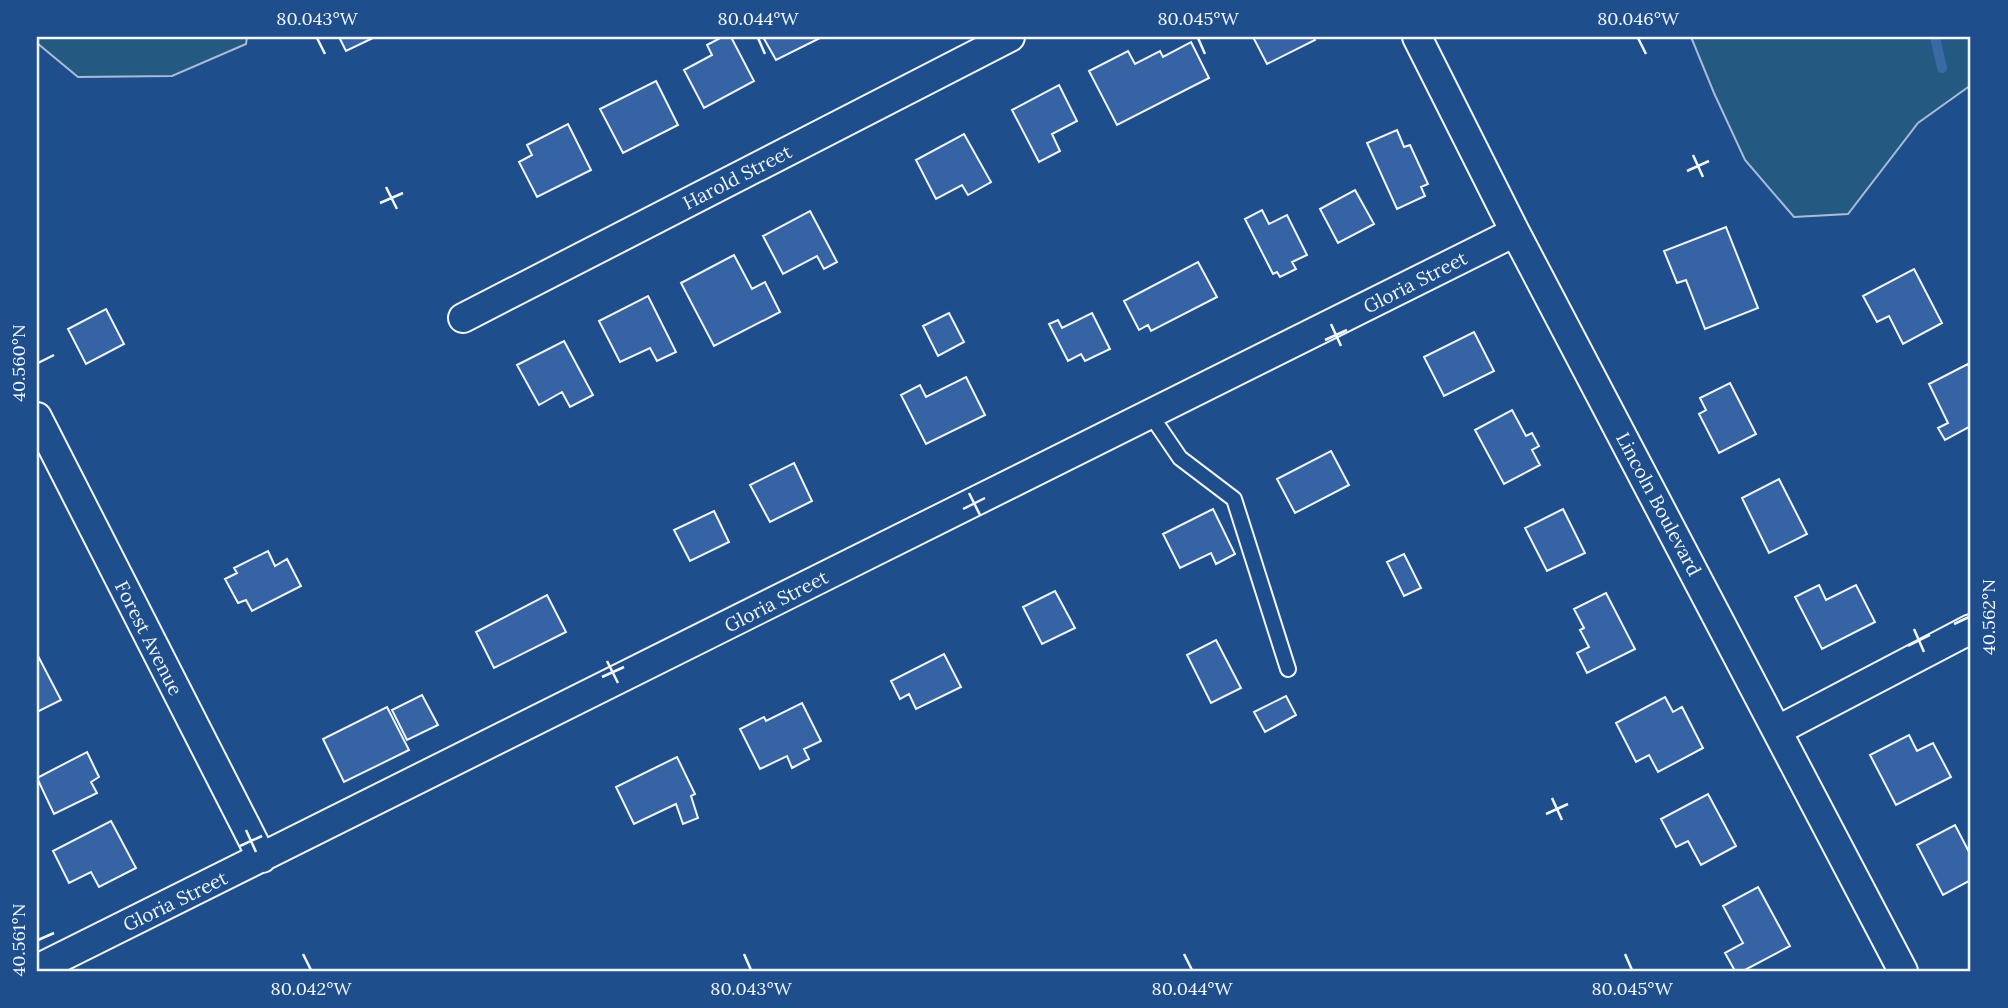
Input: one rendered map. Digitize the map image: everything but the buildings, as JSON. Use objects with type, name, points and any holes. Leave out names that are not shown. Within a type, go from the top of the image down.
[{"type":"street","name":"Harold Street","points":[[463,318],[1010,37]]},
{"type":"street","name":"Lincoln Boulevard","points":[[1417,37],[1515,232],[1903,971]]},
{"type":"street","name":"Gloria Street","points":[[37,969],[1515,232]]},
{"type":"street","name":"Forest Avenue","points":[[37,417],[262,858]]},
{"type":"street","points":[[1778,730],[1971,629]]},
{"type":"lane","points":[[1150,414],[1180,458],[1234,499],[1288,669]]},
{"type":"shaded area","points":[[37,37],[247,37],[246,44],[172,76],[78,77],[37,43]]},
{"type":"shaded area","points":[[1691,37],[1971,37],[1971,85],[1918,123],[1848,214],[1794,217],[1745,160]]},
{"type":"waterway","points":[[1935,37],[1942,68]]}]
